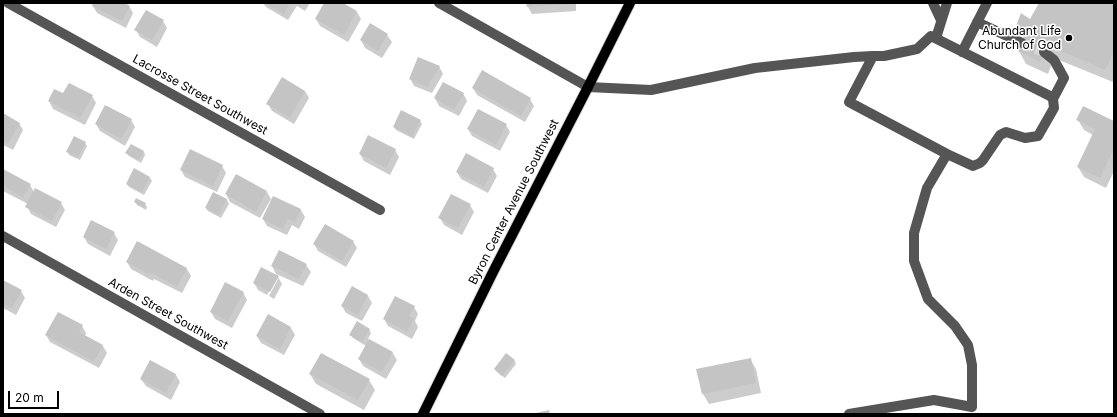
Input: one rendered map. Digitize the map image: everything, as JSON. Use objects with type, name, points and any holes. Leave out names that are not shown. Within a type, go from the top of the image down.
[{"type":"main road","name":"Byron Center Avenue Southwest","points":[[423,414],[493,272],[630,3]]},
{"type":"street","name":"Lacrosse Street Southwest","points":[[8,3],[380,210]]},
{"type":"street","points":[[439,3],[588,87],[651,90],[755,68],[854,57],[884,56],[917,49],[931,36],[1053,98]]},
{"type":"street","points":[[933,3],[940,20]]},
{"type":"street","points":[[936,38],[946,3]]},
{"type":"street","points":[[962,52],[987,3]]},
{"type":"street","points":[[977,22],[1022,43]]},
{"type":"street","points":[[874,56],[849,102],[947,154],[973,166],[983,160],[1000,135],[1006,132],[1025,138],[1038,136],[1054,108],[1053,98],[1064,78],[1054,60],[1044,52]]},
{"type":"street","points":[[849,414],[934,400],[972,406],[972,365],[968,345],[955,326],[928,299],[914,261],[914,233],[927,188],[947,154]]},
{"type":"street","name":"Arden Street Southwest","points":[[3,236],[320,414]]},
{"type":"building","points":[[93,3],[125,3],[130,6],[122,21],[92,6]]},
{"type":"building","points":[[265,3],[290,3],[284,14]]},
{"type":"building","points":[[324,3],[343,3],[357,11],[344,35],[315,19]]},
{"type":"building","points":[[526,3],[575,3],[575,4],[527,7]]},
{"type":"building","name":"Abundant Life Church of God","points":[[1039,3],[1114,3],[1114,51],[1105,70],[1047,45],[1040,62],[1018,51],[1026,32],[1016,26],[1021,13],[1030,19]]},
{"type":"building","points":[[146,10],[164,20],[152,40],[134,30]]},
{"type":"building","points":[[370,23],[388,34],[378,51],[360,40]]},
{"type":"building","points":[[418,57],[440,66],[427,87],[409,79]]},
{"type":"building","points":[[482,70],[531,98],[521,116],[472,88]]},
{"type":"building","points":[[282,77],[305,91],[290,118],[266,104]]},
{"type":"building","points":[[443,82],[464,93],[454,110],[434,98]]},
{"type":"building","points":[[69,83],[93,95],[80,118],[48,101],[54,89],[63,93]]},
{"type":"building","points":[[105,105],[132,119],[121,139],[95,124]]},
{"type":"building","points":[[1083,106],[1114,121],[1114,149],[1100,178],[1077,167],[1095,129],[1076,120]]},
{"type":"building","points":[[478,109],[507,124],[496,145],[467,129]]},
{"type":"building","points":[[401,110],[421,120],[412,137],[393,127]]},
{"type":"building","points":[[3,113],[20,123],[8,144],[3,141]]},
{"type":"building","points":[[368,135],[396,149],[386,168],[359,154]]},
{"type":"building","points":[[74,136],[86,142],[78,157],[66,152]]},
{"type":"building","points":[[131,144],[144,151],[139,160],[125,153]]},
{"type":"building","points":[[190,149],[223,165],[213,186],[180,170]]},
{"type":"building","points":[[466,153],[494,168],[484,187],[456,172]]},
{"type":"building","points":[[134,168],[150,177],[142,192],[126,184]]},
{"type":"building","points":[[3,169],[31,184],[23,197],[3,186]]},
{"type":"building","points":[[236,174],[267,191],[256,212],[225,194]]},
{"type":"building","points":[[35,188],[62,202],[52,221],[25,207]]},
{"type":"building","points":[[213,192],[227,199],[219,215],[205,208]]},
{"type":"building","points":[[451,194],[471,204],[458,228],[438,218]]},
{"type":"building","points":[[273,196],[301,209],[295,222],[288,219],[283,229],[262,219]]},
{"type":"building","points":[[136,198],[146,203],[144,207],[134,202]]},
{"type":"building","points":[[91,220],[115,232],[106,249],[83,237]]},
{"type":"building","points":[[325,224],[354,241],[342,261],[313,244]]},
{"type":"building","points":[[137,241],[187,268],[177,287],[150,272],[149,274],[126,262]]},
{"type":"building","points":[[279,250],[307,264],[299,279],[271,266]]},
{"type":"building","points":[[261,267],[279,276],[270,292],[253,283]]},
{"type":"building","points":[[3,280],[22,290],[12,308],[3,304]]},
{"type":"building","points":[[225,282],[244,292],[228,321],[210,312]]},
{"type":"building","points":[[352,286],[368,295],[358,315],[341,306]]},
{"type":"building","points":[[395,296],[415,306],[409,316],[414,319],[407,332],[383,319]]},
{"type":"building","points":[[58,312],[83,325],[79,332],[103,345],[94,362],[45,335]]},
{"type":"building","points":[[268,314],[291,327],[280,349],[256,336]]},
{"type":"building","points":[[357,321],[370,329],[362,342],[349,335]]},
{"type":"building","points":[[369,339],[393,352],[382,372],[358,359]]},
{"type":"building","points":[[321,353],[370,379],[358,400],[309,374]]},
{"type":"building","points":[[506,353],[515,360],[502,376],[494,369]]},
{"type":"building","points":[[751,358],[756,383],[702,394],[696,369]]},
{"type":"building","points":[[150,360],[176,374],[166,393],[140,379]]},
{"type":"building","points":[[549,410],[550,414],[536,414],[536,413]]},
{"type":"tunnel","points":[[1022,43],[1044,52]]},
{"type":"place","name":"Abundant Life Church of God","points":[[1069,38]]}]
